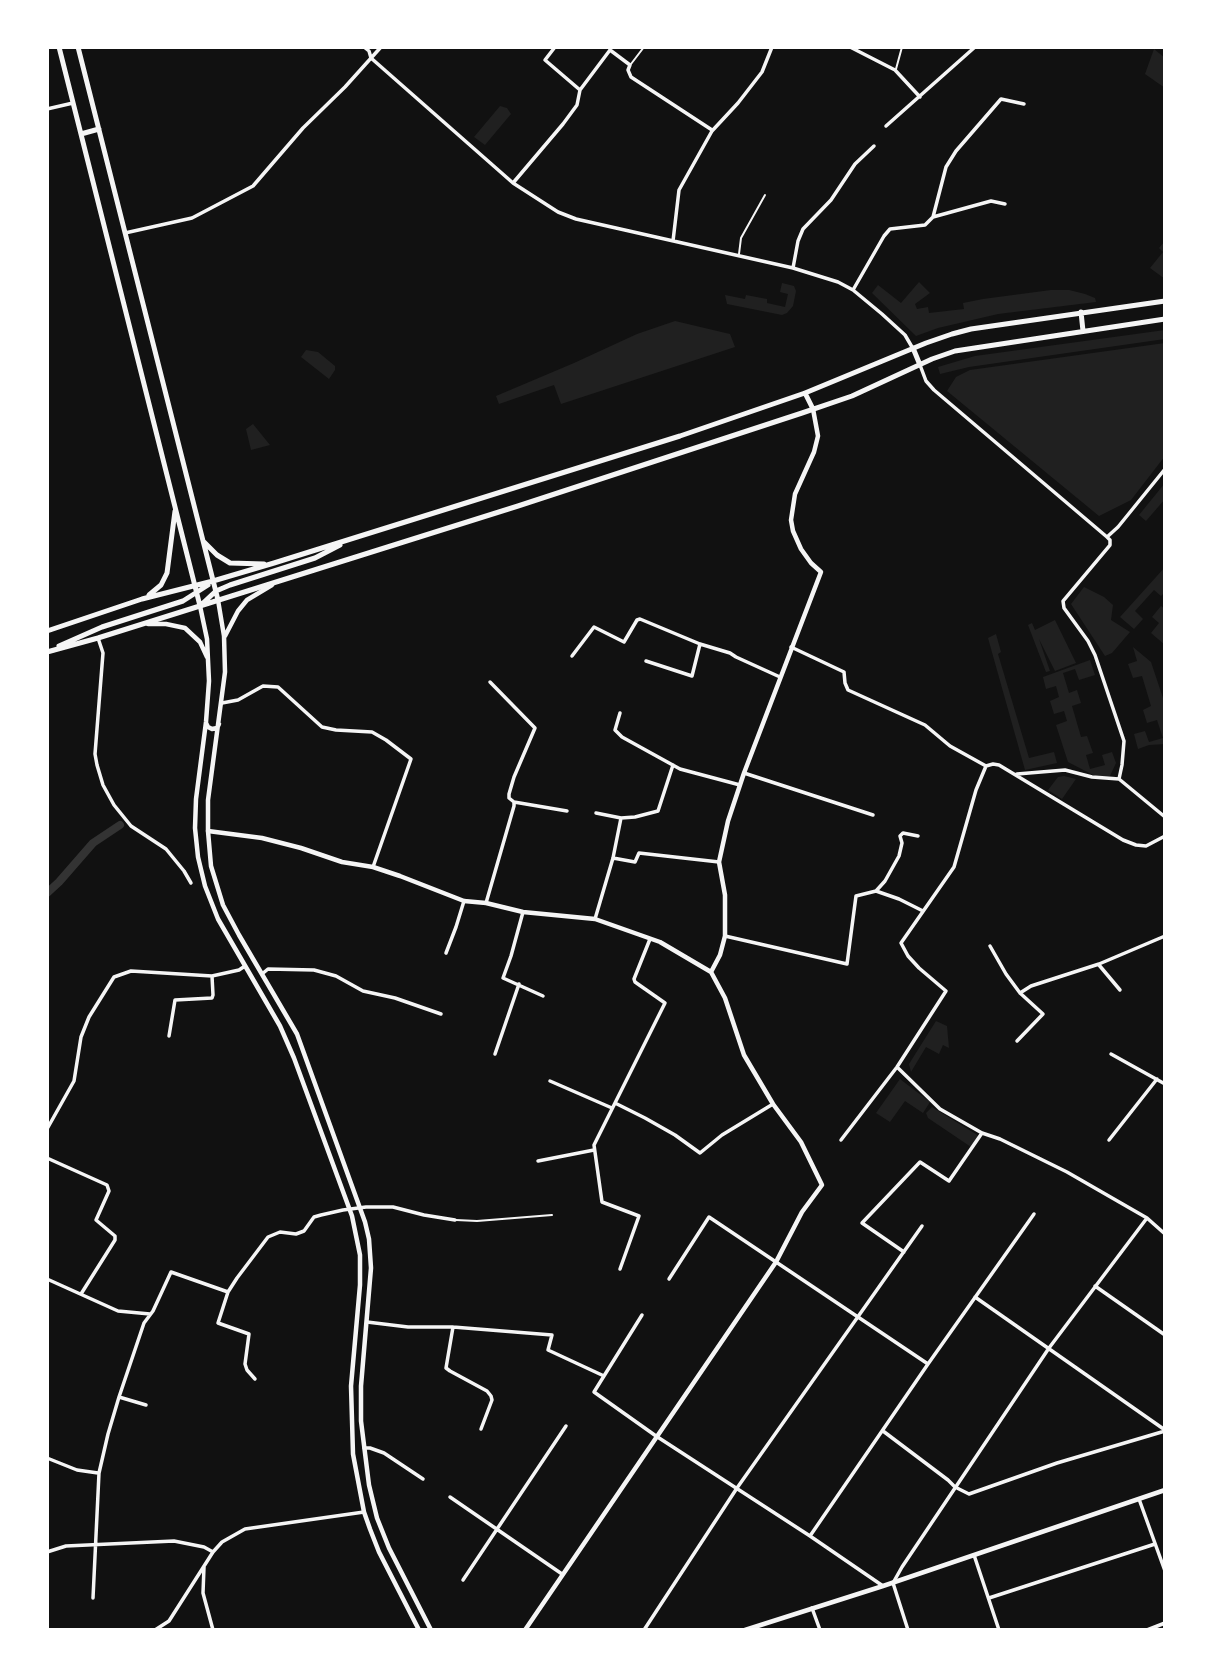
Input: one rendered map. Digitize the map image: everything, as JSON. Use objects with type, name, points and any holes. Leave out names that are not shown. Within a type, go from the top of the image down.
[{"type":"main road","points":[[59,47],[207,639],[209,665],[206,722],[195,828],[198,857],[211,904],[229,941],[281,1026],[350,1209],[360,1255],[351,1386],[354,1454],[364,1512],[379,1552],[419,1630]]},
{"type":"main road","points":[[78,47],[214,581],[224,636],[225,671],[220,724],[208,800],[211,866],[223,905],[291,1021],[369,1239],[367,1322],[360,1387],[361,1421],[369,1485],[377,1518],[389,1548],[431,1630]]},
{"type":"main road","points":[[80,134],[99,129]]},
{"type":"main road","points":[[47,631],[142,599],[196,589],[214,581],[657,443],[805,393],[933,340],[971,329],[1165,301]]},
{"type":"main road","points":[[1081,312],[1083,331]]},
{"type":"main road","points":[[47,651],[98,638],[518,506],[813,409],[852,396],[943,355],[969,348],[1165,319]]},
{"type":"main road","points":[[913,348],[920,365]]},
{"type":"main road","points":[[711,972],[720,955],[725,936],[725,895],[719,862],[728,821],[821,572],[811,564],[801,549],[791,520],[794,494],[814,452],[818,436],[813,409],[805,393]]},
{"type":"main road","points":[[142,599],[158,588],[166,577],[175,508]]},
{"type":"main road","points":[[200,606],[216,591],[315,558],[350,540]]},
{"type":"main road","points":[[203,541],[230,563],[274,563]]},
{"type":"main road","points":[[224,636],[247,600],[278,581]]},
{"type":"main road","points":[[47,651],[102,627],[183,601],[196,589]]},
{"type":"main road","points":[[140,625],[166,624],[185,628],[200,642],[209,665]]},
{"type":"main road","points":[[206,722],[212,729],[220,724]]},
{"type":"main road","points":[[208,831],[262,838],[342,862],[373,867],[464,901],[523,912],[595,919],[660,942],[711,972],[725,998],[744,1055],[773,1104],[801,1142],[822,1185],[802,1212],[776,1262],[525,1630]]},
{"type":"main road","points":[[300,1072],[310,1068]]},
{"type":"main road","points":[[745,1630],[1165,1490]]},
{"type":"street","points":[[364,47],[371,58],[513,183],[550,207],[576,219],[821,276],[853,290],[897,327],[913,348]]},
{"type":"street","points":[[125,233],[192,218],[253,186],[303,128],[345,88],[381,47]]},
{"type":"street","points":[[555,47],[545,60],[580,90]]},
{"type":"street","points":[[673,241],[680,190],[712,131],[762,72],[772,47]]},
{"type":"street","points":[[850,47],[895,70],[920,97]]},
{"type":"street","points":[[886,126],[975,47]]},
{"type":"street","points":[[513,183],[563,124],[577,104],[580,90],[610,49],[630,65],[628,70],[631,77],[712,131]]},
{"type":"street","points":[[933,217],[946,167],[956,151],[1001,99],[1024,104]]},
{"type":"street","points":[[47,108],[73,103]]},
{"type":"street","points":[[793,268],[803,229],[831,200],[855,164],[874,146]]},
{"type":"street","points":[[853,290],[890,229],[925,225],[933,217],[991,201],[1005,204]]},
{"type":"street","points":[[920,365],[926,381],[934,390],[1110,540],[1110,545],[1063,601],[1064,608],[1095,655],[1124,741],[1119,779]]},
{"type":"street","points":[[1107,537],[1165,469]]},
{"type":"street","points":[[572,656],[594,627],[624,642],[638,619],[730,653],[780,677]]},
{"type":"street","points":[[98,638],[103,653],[95,754],[100,776],[107,794],[131,827],[166,849],[191,883]]},
{"type":"street","points":[[646,661],[692,676],[700,644]]},
{"type":"street","points":[[791,647],[844,673],[848,690],[925,725],[950,746],[986,766],[996,764],[1123,840],[1146,846],[1165,836]]},
{"type":"street","points":[[490,682],[535,728],[514,777],[509,798],[514,802],[567,811]]},
{"type":"street","points":[[222,703],[237,700],[263,686],[278,687],[322,727],[372,732],[411,759],[373,867]]},
{"type":"street","points":[[620,713],[615,727],[616,733],[680,769],[740,785]]},
{"type":"street","points":[[596,813],[621,818],[658,811],[673,765]]},
{"type":"street","points":[[841,1140],[897,1067],[946,991],[919,968],[901,943],[954,867],[976,790],[986,766]]},
{"type":"street","points":[[1014,774],[1065,770],[1119,779],[1165,817]]},
{"type":"street","points":[[744,773],[873,815]]},
{"type":"street","points":[[486,903],[514,802]]},
{"type":"street","points":[[595,919],[613,858],[621,818]]},
{"type":"street","points":[[725,936],[847,964],[856,896],[876,891],[885,881],[899,856],[902,843],[900,836],[903,833],[918,836]]},
{"type":"street","points":[[613,858],[635,862],[639,853],[719,862]]},
{"type":"street","points":[[876,891],[923,911]]},
{"type":"street","points":[[446,953],[464,901]]},
{"type":"street","points":[[523,912],[503,978],[543,996]]},
{"type":"street","points":[[1020,993],[1031,986],[1099,964],[1165,936]]},
{"type":"street","points":[[620,1269],[639,1216],[602,1202],[594,1145],[665,1003],[634,979],[650,940]]},
{"type":"street","points":[[990,946],[1020,993],[1043,1014],[1017,1041]]},
{"type":"street","points":[[1099,964],[1120,990]]},
{"type":"street","points":[[47,1129],[74,1081],[81,1037],[89,1017],[114,977],[131,971],[212,975],[239,970],[245,966]]},
{"type":"street","points":[[262,974],[268,969],[324,972],[363,991],[395,998],[441,1014]]},
{"type":"street","points":[[169,1036],[175,1000],[212,998],[212,975]]},
{"type":"street","points":[[495,1054],[519,984]]},
{"type":"street","points":[[1111,1054],[1165,1084]]},
{"type":"street","points":[[897,1067],[940,1109],[982,1133],[1068,1172],[1147,1218],[1165,1234]]},
{"type":"street","points":[[1109,1140],[1157,1079]]},
{"type":"street","points":[[550,1081],[665,1129],[700,1153],[722,1135],[773,1104]]},
{"type":"street","points":[[904,1252],[862,1223],[920,1161],[949,1181],[982,1133]]},
{"type":"street","points":[[538,1161],[594,1150]]},
{"type":"street","points":[[47,1158],[107,1185],[109,1191],[96,1220],[115,1236],[115,1240],[81,1294]]},
{"type":"street","points":[[256,1379],[245,1364],[249,1335],[218,1323],[228,1292],[268,1237],[280,1232],[296,1234],[304,1231],[314,1217],[360,1208],[393,1207],[455,1220]]},
{"type":"street","points":[[810,1536],[1034,1214]]},
{"type":"street","points":[[669,1279],[709,1217],[928,1364]]},
{"type":"street","points":[[908,1630],[892,1583],[1049,1348],[1147,1218]]},
{"type":"street","points":[[644,1630],[737,1488],[922,1226]]},
{"type":"street","points":[[93,1598],[99,1473],[119,1397],[144,1323],[171,1272],[228,1292]]},
{"type":"street","points":[[47,1279],[118,1311],[151,1314]]},
{"type":"street","points":[[1094,1286],[1165,1335]]},
{"type":"street","points":[[975,1297],[1165,1430]]},
{"type":"street","points":[[642,1315],[594,1392],[883,1586]]},
{"type":"street","points":[[367,1322],[408,1327],[453,1327],[552,1335],[548,1350],[604,1376]]},
{"type":"street","points":[[453,1327],[446,1368],[487,1391],[491,1396],[492,1400],[481,1429]]},
{"type":"street","points":[[119,1397],[146,1405]]},
{"type":"street","points":[[463,1580],[566,1426]]},
{"type":"street","points":[[883,1431],[955,1487],[969,1494],[1057,1463],[1165,1430]]},
{"type":"street","points":[[364,1448],[384,1454],[423,1479]]},
{"type":"street","points":[[47,1458],[77,1470],[99,1473]]},
{"type":"street","points":[[450,1497],[562,1574]]},
{"type":"street","points":[[1139,1499],[1165,1572]]},
{"type":"street","points":[[155,1630],[169,1621],[213,1552],[222,1542],[245,1529],[364,1512]]},
{"type":"street","points":[[47,1552],[66,1546],[174,1541],[204,1547],[213,1552]]},
{"type":"street","points":[[989,1598],[1155,1544]]},
{"type":"street","points":[[974,1555],[999,1630]]},
{"type":"street","points":[[204,1566],[203,1592],[213,1630]]},
{"type":"street","points":[[812,1608],[820,1630]]},
{"type":"street","points":[[1147,1630],[1165,1623]]},
{"type":"lane","points":[[630,65],[644,47]]},
{"type":"lane","points":[[895,70],[902,47]]},
{"type":"lane","points":[[739,256],[741,239],[765,195]]},
{"type":"lane","points":[[455,1220],[552,1216]]},
{"type":"shaded area","points":[[1154,49],[1165,58],[1165,88],[1145,74]]},
{"type":"shaded area","points":[[500,106],[507,108],[511,114],[485,145],[474,137]]},
{"type":"shaded area","points":[[1165,241],[1165,279],[1150,268],[1163,252],[1159,248]]},
{"type":"shaded area","points":[[919,282],[930,293],[915,304],[917,309],[928,307],[929,313],[964,309],[963,303],[983,299],[1051,290],[1069,290],[1085,294],[1095,298],[1096,302],[998,314],[916,336],[872,293],[878,285],[901,303]]},
{"type":"shaded area","points":[[782,283],[794,286],[796,291],[793,306],[782,315],[727,304],[725,295],[745,299],[746,295],[767,299],[767,303],[785,307],[788,294],[780,292]]},
{"type":"shaded area","points":[[675,321],[730,334],[735,347],[561,404],[554,385],[499,404],[496,396],[637,334]]},
{"type":"shaded area","points":[[1165,330],[1165,339],[969,367],[940,374],[938,367],[975,356]]},
{"type":"shaded area","points":[[1165,343],[1165,456],[1131,500],[1099,516],[947,391],[956,377],[970,370]]},
{"type":"shaded area","points":[[306,350],[318,352],[335,366],[329,379],[301,357]]},
{"type":"shaded area","points":[[253,424],[270,445],[251,450],[246,429]]},
{"type":"shaded area","points":[[1165,483],[1165,499],[1146,521],[1139,515]]},
{"type":"shaded area","points":[[1165,567],[1165,592],[1161,596],[1154,590],[1135,611],[1143,619],[1134,629],[1120,617]]},
{"type":"shaded area","points":[[1084,587],[1113,605],[1111,620],[1130,632],[1112,653],[1105,656],[1071,604]]},
{"type":"shaded area","points":[[1161,606],[1165,609],[1165,645],[1151,633],[1159,623],[1152,617]]},
{"type":"shaded area","points":[[1055,620],[1076,663],[1055,671],[1039,639],[1050,671],[1046,672],[1028,625],[1032,623],[1035,630]]},
{"type":"shaded area","points":[[996,634],[1001,652],[998,654],[1029,758],[1054,752],[1057,763],[1025,770],[988,638]]},
{"type":"shaded area","points":[[1133,647],[1151,662],[1165,704],[1165,744],[1138,749],[1134,734],[1145,731],[1149,742],[1163,738],[1157,720],[1147,723],[1143,710],[1151,706],[1142,676],[1133,678],[1128,664],[1137,661]]},
{"type":"shaded area","points":[[1090,660],[1095,675],[1079,680],[1075,669],[1063,673],[1069,693],[1077,690],[1081,703],[1072,706],[1081,737],[1087,736],[1093,753],[1086,755],[1090,769],[1105,765],[1102,755],[1112,752],[1116,763],[1110,776],[1099,778],[1068,762],[1056,725],[1067,721],[1064,711],[1054,714],[1050,701],[1059,697],[1056,686],[1046,689],[1043,677]]},
{"type":"shaded area","points":[[1058,777],[1076,779],[1062,799],[1048,790]]},
{"type":"shaded area","points":[[936,1021],[947,1026],[949,1048],[943,1045],[939,1054],[926,1047],[911,1072],[909,1064]]},
{"type":"shaded area","points":[[900,1079],[930,1102],[923,1113],[905,1101],[890,1122],[876,1113]]},
{"type":"shaded area","points":[[932,1107],[979,1136],[971,1147],[928,1118],[926,1113]]},
{"type":"waterway","points":[[47,893],[93,843],[120,825]]}]
